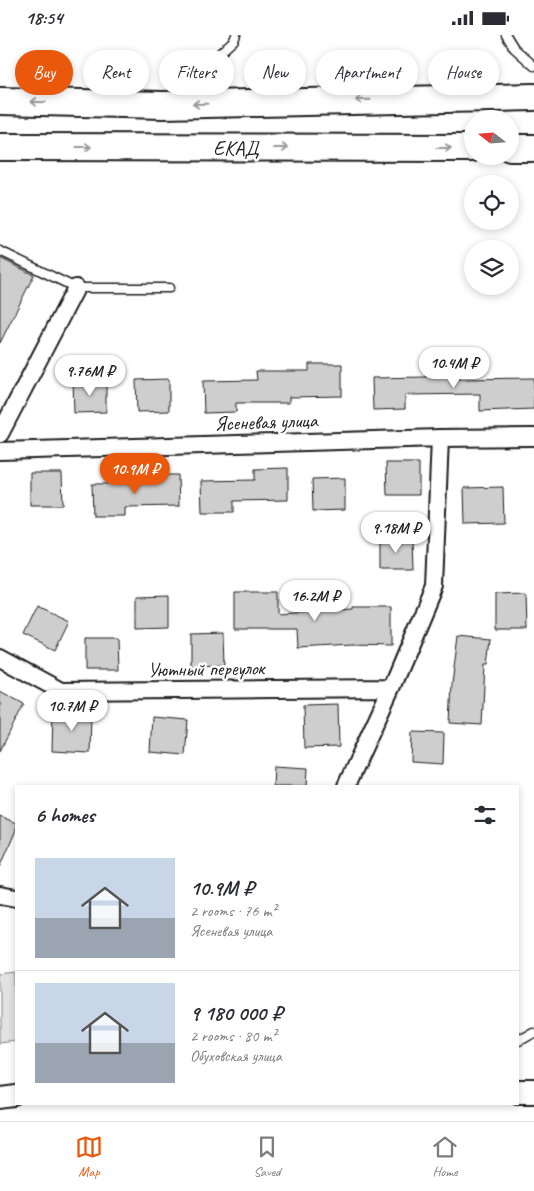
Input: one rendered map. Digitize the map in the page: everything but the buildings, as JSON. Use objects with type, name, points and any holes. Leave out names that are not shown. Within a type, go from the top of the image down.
[{"type":"highway","points":[[0,101],[163,105],[534,97]]},
{"type":"highway","name":"ЕКАД","points":[[0,147],[464,148]]},
{"type":"highway","points":[[519,149],[534,149]]},
{"type":"main road","points":[[519,1092],[534,1092]]},
{"type":"main road","points":[[0,1097],[15,1096]]},
{"type":"street","points":[[0,435],[76,288]]},
{"type":"street","name":"Ясеневая улица","points":[[0,451],[534,437]]},
{"type":"street","points":[[346,785],[391,688],[434,587],[440,438]]},
{"type":"street","name":"Уютный переулок","points":[[0,658],[61,691],[391,688]]},
{"type":"street","points":[[0,895],[15,898]]},
{"type":"lane","points":[[163,105],[234,40],[236,35]]},
{"type":"lane","points":[[506,35],[514,48],[534,66]]},
{"type":"lane","points":[[0,251],[76,288],[169,289]]},
{"type":"lane","points":[[519,1039],[534,1031]]},
{"type":"shaded area","points":[[15,972],[15,1042],[0,1044],[0,974]]}]
